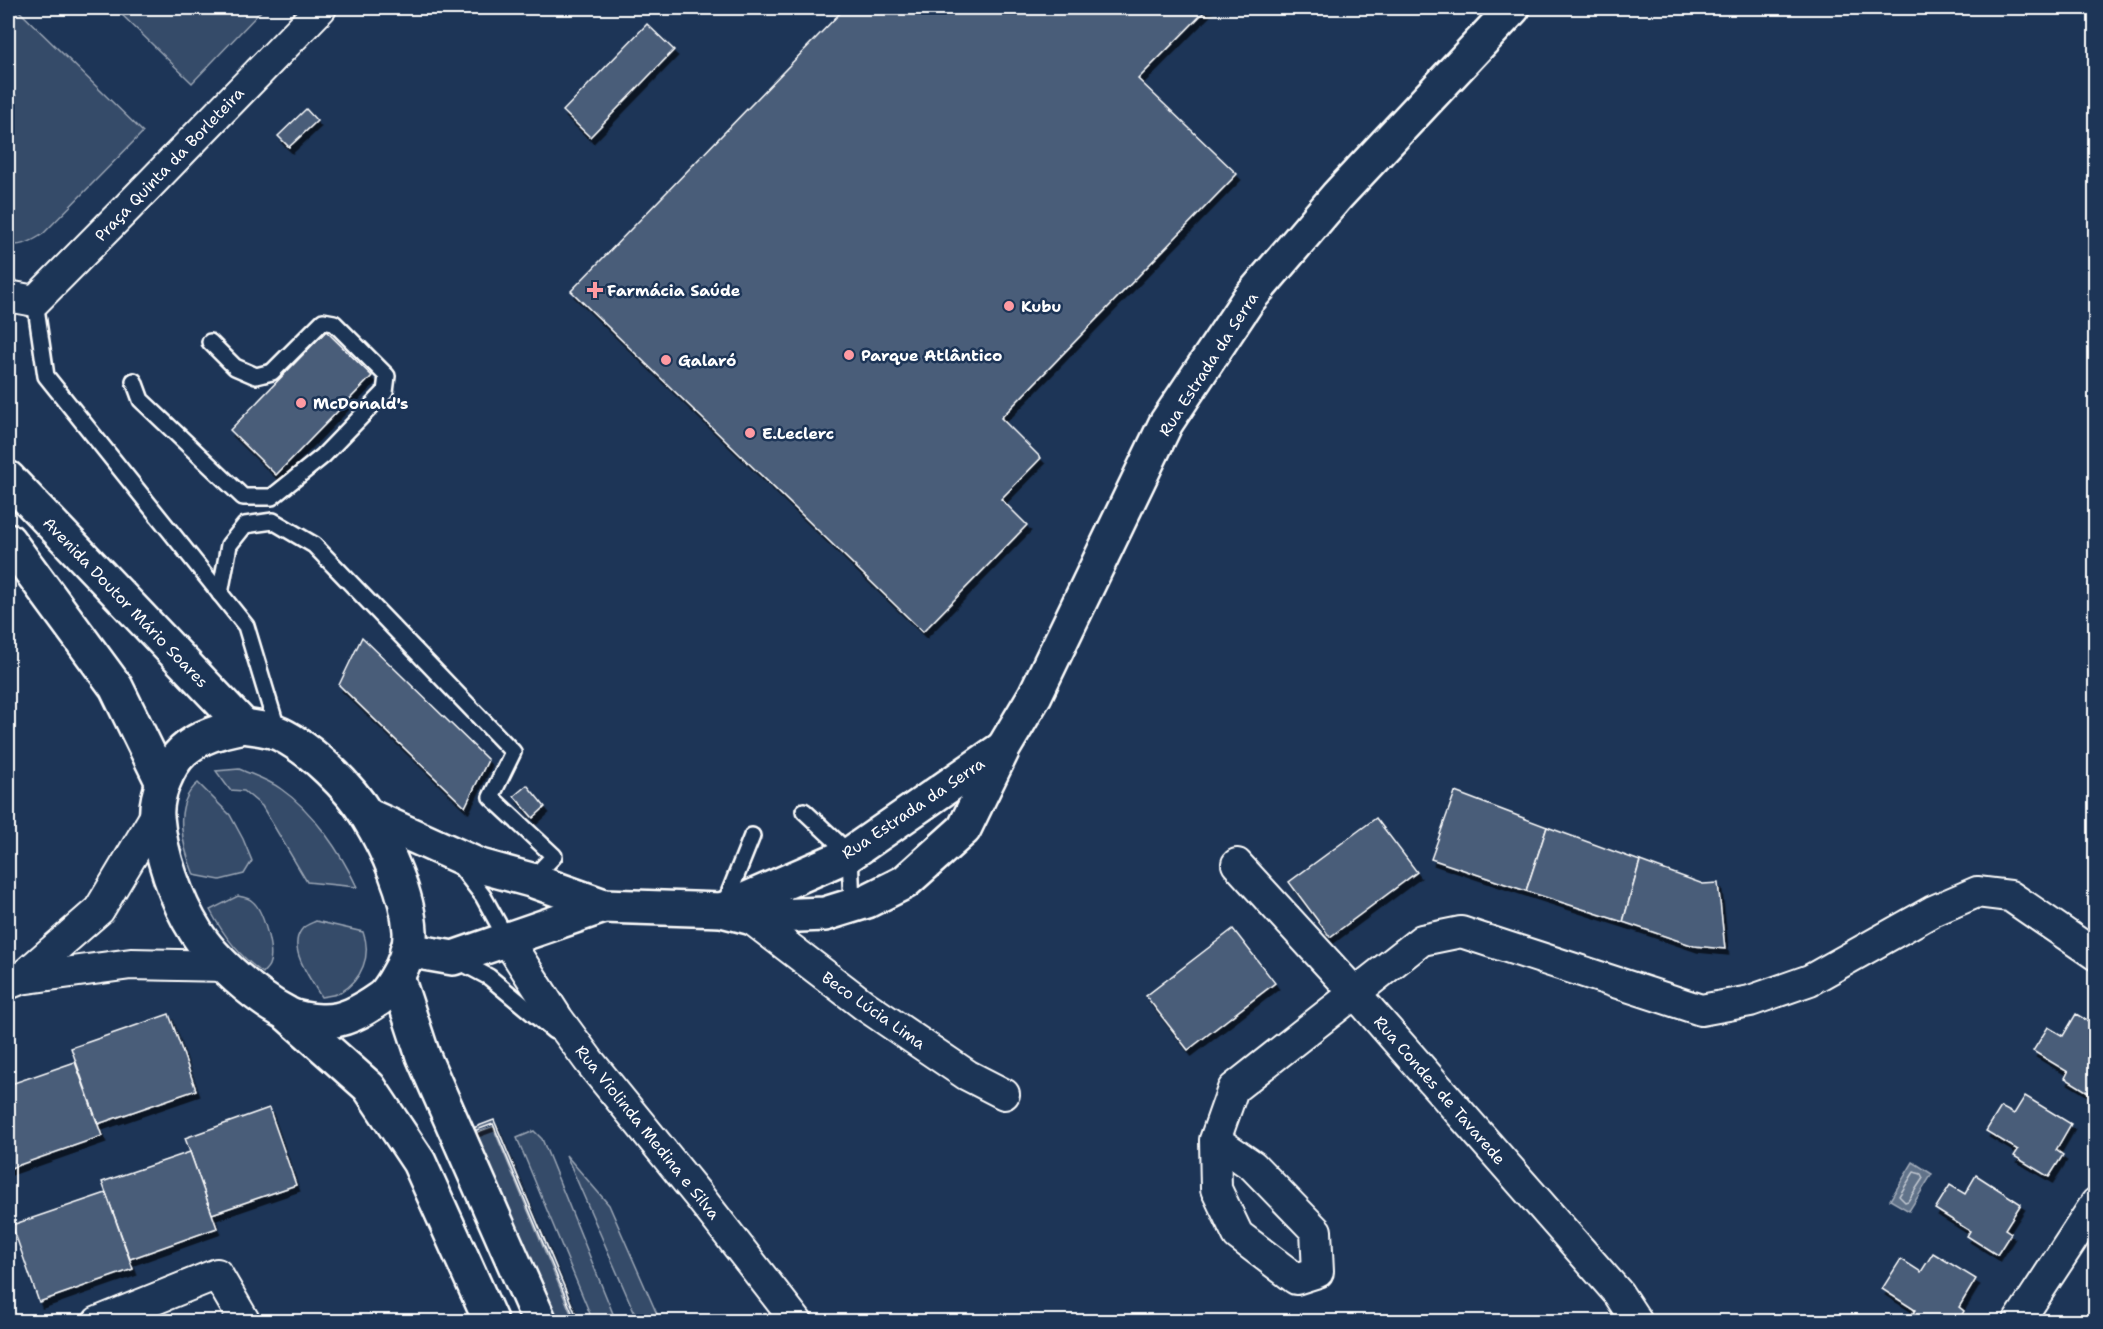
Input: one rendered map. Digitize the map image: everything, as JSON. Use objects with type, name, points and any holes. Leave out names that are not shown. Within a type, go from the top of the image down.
[{"type":"main road","name":"Rua Estrada da Serra","points":[[604,906],[736,913],[825,914],[867,901],[905,882],[964,829],[1004,747],[1035,695],[1166,423],[1248,300],[1337,196],[1513,8]]},
{"type":"main road","name":"Avenida Doutor Mário Soares","points":[[8,478],[244,726]]},
{"type":"main road","points":[[8,540],[116,687],[162,781]]},
{"type":"main road","points":[[288,1015],[322,1021],[356,1015],[385,996],[402,964],[410,933],[403,898],[388,855],[367,816],[340,781],[307,752],[278,732],[244,726],[210,733],[182,752],[162,781],[156,815],[176,892],[196,933],[225,966],[259,995],[288,1015],[369,1087],[419,1162],[491,1322]]},
{"type":"main road","name":"Rua Estrada da Serra","points":[[736,913],[850,854],[1004,747]]},
{"type":"main road","points":[[367,816],[480,866],[531,880],[604,906]]},
{"type":"main road","points":[[402,964],[453,957],[604,906]]},
{"type":"main road","points":[[402,964],[423,1056],[540,1322]]},
{"type":"street","name":"Praça Quinta da Borleteira","points":[[21,298],[129,207],[321,8]]},
{"type":"street","points":[[14,982],[99,910],[156,815]]},
{"type":"street","name":"Rua Condes de Tavarede","points":[[1237,864],[1354,992],[1618,1293],[1637,1322]]},
{"type":"street","points":[[1215,1140],[1233,1089],[1422,940],[1461,932],[1701,1010],[1750,1001],[1810,980],[1933,911],[1977,892],[2010,896],[2096,954]]},
{"type":"street","name":"Beco Lúcia Lima","points":[[736,913],[967,1076],[1004,1094]]},
{"type":"street","name":"Rua Violinda Medina e Silva","points":[[506,938],[558,1019],[589,1061],[797,1322]]},
{"type":"street","points":[[14,982],[131,964],[225,966]]},
{"type":"street","points":[[2018,1322],[2096,1203]]},
{"type":"street","points":[[98,1322],[217,1274],[245,1322]]},
{"type":"lane","points":[[21,298],[46,376],[246,626],[278,732]]},
{"type":"lane","points":[[134,381],[141,400],[243,497],[272,497],[323,456],[385,392],[387,376],[334,323],[323,321],[272,372],[256,376],[235,367],[210,342]]},
{"type":"lane","points":[[220,594],[229,545],[245,525],[273,521],[314,545],[513,752],[491,797],[554,856],[531,880]]},
{"type":"lane","points":[[804,811],[850,854],[852,906]]},
{"type":"lane","points":[[736,913],[752,836]]},
{"type":"lane","points":[[446,849],[483,896],[506,938]]},
{"type":"lane","points":[[453,957],[489,977],[589,1061]]},
{"type":"shaded area","points":[[8,8],[16,8],[143,132],[43,234],[18,245],[8,245],[8,104],[16,96],[8,88]]},
{"type":"shaded area","points":[[115,8],[264,8],[192,83]]},
{"type":"shaded area","points":[[239,769],[276,786],[304,809],[343,860],[357,887],[307,882],[262,806],[244,791],[230,790],[216,771]]},
{"type":"shaded area","points":[[198,783],[230,815],[243,839],[252,861],[244,874],[220,880],[194,875],[183,840],[182,815],[184,803]]},
{"type":"shaded area","points":[[238,896],[252,901],[264,921],[269,941],[270,959],[269,966],[263,973],[233,945],[210,910]]},
{"type":"shaded area","points":[[316,921],[363,932],[366,949],[363,966],[348,988],[340,993],[321,997],[306,972],[298,953],[297,944],[298,936],[303,928]]},
{"type":"shaded area","points":[[493,1127],[574,1321],[552,1321],[472,1134]]},
{"type":"shaded area","points":[[534,1131],[542,1139],[616,1321],[593,1321],[517,1138]]},
{"type":"shaded area","points":[[566,1155],[609,1205],[660,1321],[638,1321]]},
{"type":"water","points":[[1913,1162],[1932,1174],[1909,1211],[1890,1200]]},
{"type":"building","name":"Parque Atlântico","points":[[845,8],[1208,8],[1138,79],[1237,174],[1001,418],[1041,458],[1001,499],[1027,525],[923,632],[571,291]]},
{"type":"building","points":[[647,24],[674,50],[590,137],[563,111]]},
{"type":"building","points":[[306,109],[317,121],[289,147],[278,136]]},
{"type":"building","name":"McDonald's","points":[[326,331],[372,376],[276,475],[230,430]]},
{"type":"building","points":[[362,637],[488,760],[465,807],[339,685]]},
{"type":"building","points":[[527,785],[545,807],[533,818],[514,796]]},
{"type":"building","points":[[1455,792],[1547,827],[1526,891],[1431,859]]},
{"type":"building","points":[[1376,818],[1417,872],[1330,937],[1289,882]]},
{"type":"building","points":[[1547,827],[1640,861],[1623,922],[1526,891]]},
{"type":"building","points":[[1640,861],[1703,884],[1718,883],[1725,949],[1694,946],[1623,922]]},
{"type":"building","points":[[1233,929],[1275,983],[1188,1050],[1146,996]]},
{"type":"building","points":[[169,1014],[196,1090],[98,1124],[71,1048]]},
{"type":"building","points":[[2076,1014],[2096,1026],[2096,1097],[2065,1078],[2068,1072],[2033,1051],[2048,1027],[2063,1036]]},
{"type":"building","points":[[75,1062],[102,1136],[8,1169],[8,1085]]},
{"type":"building","points":[[2025,1096],[2071,1124],[2056,1150],[2063,1155],[2049,1177],[2014,1156],[2018,1150],[1986,1131],[2001,1107],[2014,1114]]},
{"type":"building","points":[[269,1108],[296,1185],[212,1214],[185,1138]]},
{"type":"building","points":[[494,1120],[579,1322],[576,1322],[493,1124],[474,1131],[473,1128]]},
{"type":"building","points":[[190,1152],[217,1228],[130,1259],[102,1182]]},
{"type":"building","points":[[1976,1175],[2021,1204],[2005,1229],[2011,1233],[1997,1255],[1967,1236],[1970,1231],[1935,1209],[1950,1185],[1965,1194]]},
{"type":"building","points":[[106,1193],[133,1269],[39,1302],[12,1225]]},
{"type":"building","points":[[1933,1253],[1976,1279],[1959,1307],[1964,1311],[1958,1322],[1927,1322],[1913,1313],[1915,1310],[1882,1289],[1901,1259],[1921,1272]]},
{"type":"place","name":"Farmácia Saúde","points":[[595,290]]},
{"type":"place","name":"Kubu","points":[[1009,306]]},
{"type":"place","name":"Parque Atlântico","points":[[849,355]]},
{"type":"place","name":"Galaró","points":[[666,360]]},
{"type":"place","name":"McDonald's","points":[[301,403]]},
{"type":"place","name":"E.Leclerc","points":[[750,433]]}]
